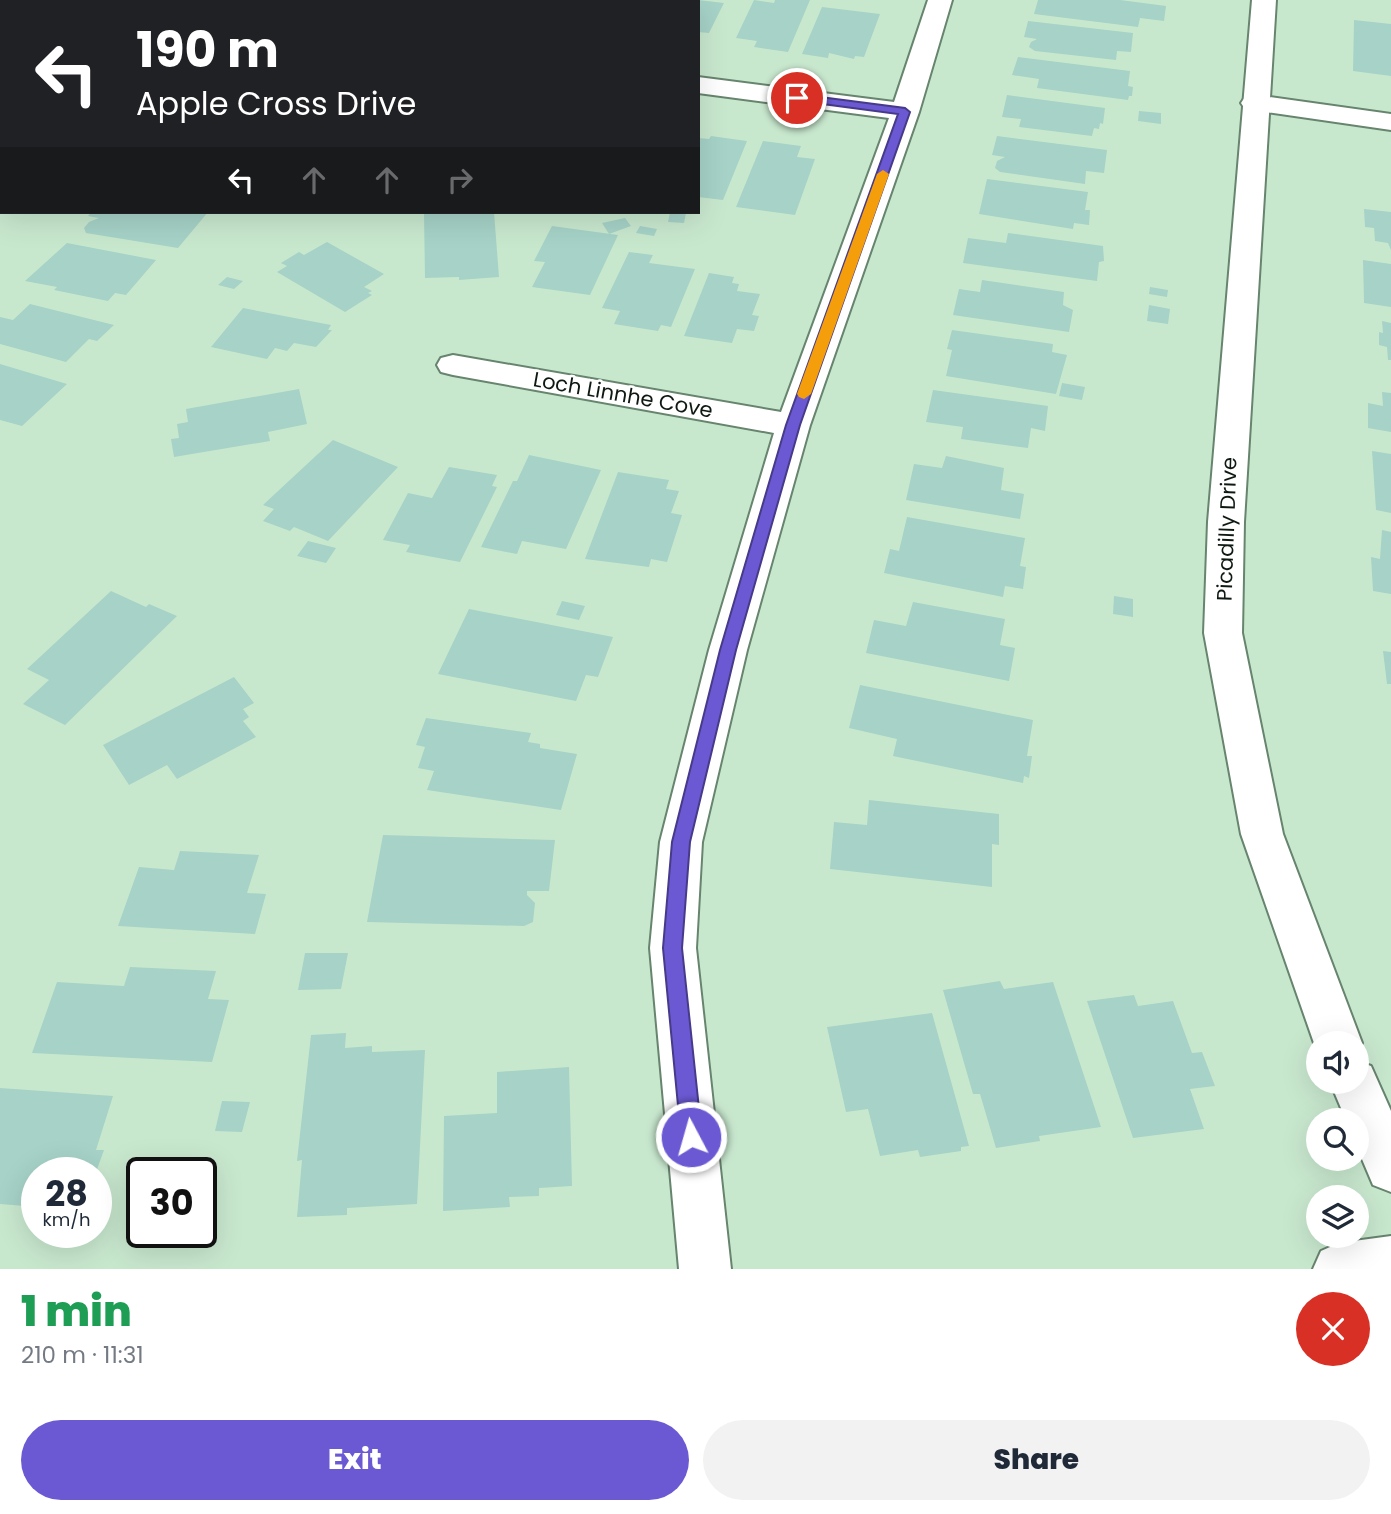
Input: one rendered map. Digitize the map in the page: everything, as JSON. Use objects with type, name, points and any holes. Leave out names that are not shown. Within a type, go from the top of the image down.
[{"type":"street","points":[[705,1269],[673,948],[681,842],[728,650],[793,425],[905,112],[940,0]]},
{"type":"street","name":"Picadilly Drive","points":[[1264,0],[1226,522],[1223,633],[1262,834],[1334,1031]]},
{"type":"street","points":[[700,85],[905,112]]},
{"type":"street","points":[[1255,103],[1391,122]]},
{"type":"street","name":"Loch Linnhe Cove","points":[[453,365],[793,425]]},
{"type":"street","points":[[1359,1094],[1391,1168]]},
{"type":"street","points":[[1339,1269],[1391,1262]]},
{"type":"building","points":[[700,0],[724,3],[709,33],[700,32]]},
{"type":"building","points":[[754,0],[774,3],[775,0],[810,0],[788,52],[754,47],[757,41],[736,38]]},
{"type":"building","points":[[1038,0],[1120,0],[1166,6],[1164,21],[1140,18],[1138,27],[1034,14]]},
{"type":"building","points":[[822,7],[880,14],[864,57],[855,56],[854,59],[829,53],[828,58],[802,54]]},
{"type":"building","points":[[1354,20],[1391,24],[1391,76],[1353,71]]},
{"type":"building","points":[[1028,21],[1133,33],[1131,52],[1117,51],[1116,60],[1035,51],[1029,47],[1031,42],[1037,39],[1024,37]]},
{"type":"building","points":[[1018,57],[1130,71],[1128,86],[1133,87],[1132,96],[1129,96],[1128,100],[1037,88],[1039,79],[1012,75]]},
{"type":"building","points":[[1007,95],[1105,108],[1103,124],[1100,123],[1099,129],[1094,128],[1092,136],[1019,127],[1021,119],[1002,117]]},
{"type":"building","points":[[1139,111],[1161,113],[1161,124],[1138,121]]},
{"type":"building","points":[[711,136],[747,141],[723,200],[700,197],[700,138],[709,139]]},
{"type":"building","points":[[997,136],[1107,150],[1104,173],[1086,171],[1085,184],[1000,172],[995,168],[997,161],[1005,157],[992,155]]},
{"type":"building","points":[[763,141],[801,146],[797,157],[815,159],[795,215],[736,207]]},
{"type":"building","points":[[987,179],[1088,192],[1085,210],[1090,210],[1089,225],[1074,223],[1073,229],[979,214]]},
{"type":"building","points":[[1364,209],[1391,212],[1391,250],[1388,243],[1375,241],[1374,228],[1365,227]]},
{"type":"building","points":[[206,214],[178,248],[86,233],[84,228],[89,222],[99,218],[88,216]]},
{"type":"building","points":[[424,214],[494,214],[499,277],[459,280],[459,277],[425,278]]},
{"type":"building","points":[[670,214],[686,214],[684,223],[668,222]]},
{"type":"building","points":[[625,218],[631,226],[609,234],[602,223]]},
{"type":"building","points":[[552,226],[618,235],[590,295],[532,287],[545,262],[534,261]]},
{"type":"building","points":[[640,226],[657,229],[654,236],[636,233]]},
{"type":"building","points":[[1008,233],[1103,246],[1104,261],[1099,262],[1097,281],[963,263],[968,238],[1006,243]]},
{"type":"building","points":[[327,242],[384,274],[364,287],[372,291],[368,293],[372,295],[345,312],[277,272],[287,266],[281,263],[299,252],[304,255]]},
{"type":"building","points":[[67,243],[156,260],[126,295],[115,293],[108,301],[25,281]]},
{"type":"building","points":[[629,252],[653,255],[649,263],[695,269],[671,327],[661,325],[658,331],[614,324],[620,311],[602,308]]},
{"type":"building","points":[[1363,260],[1391,264],[1391,307],[1364,303]]},
{"type":"building","points":[[709,273],[734,277],[732,283],[739,284],[737,291],[760,294],[752,315],[759,316],[754,331],[737,329],[732,343],[684,336]]},
{"type":"building","points":[[227,277],[243,281],[234,289],[218,285]]},
{"type":"building","points":[[982,280],[1064,292],[1063,305],[1073,310],[1069,332],[953,315],[959,289],[980,292]]},
{"type":"building","points":[[1150,287],[1168,290],[1167,297],[1149,294]]},
{"type":"building","points":[[30,304],[114,325],[97,341],[89,339],[66,362],[0,344],[0,317],[13,320]]},
{"type":"building","points":[[1149,305],[1170,309],[1168,324],[1147,321]]},
{"type":"building","points":[[243,308],[331,325],[328,330],[332,330],[316,347],[294,343],[287,351],[275,348],[267,359],[211,347]]},
{"type":"building","points":[[1382,321],[1391,323],[1391,360],[1388,360],[1387,347],[1379,345],[1379,332],[1383,333]]},
{"type":"building","points":[[952,330],[1053,344],[1052,352],[1067,355],[1056,394],[946,376],[952,350],[947,349]]},
{"type":"building","points":[[0,364],[67,384],[22,426],[0,420]]},
{"type":"building","points":[[1062,383],[1085,387],[1082,400],[1059,396]]},
{"type":"building","points":[[299,389],[307,424],[268,432],[270,441],[174,457],[171,439],[179,438],[177,424],[188,422],[186,409]]},
{"type":"building","points":[[933,390],[1048,406],[1045,431],[1031,428],[1028,448],[961,439],[963,427],[926,422]]},
{"type":"building","points":[[1382,392],[1391,393],[1391,432],[1368,428],[1368,403],[1383,406]]},
{"type":"building","points":[[333,440],[398,467],[328,541],[294,527],[290,531],[263,521],[274,509],[263,505]]},
{"type":"building","points":[[1372,451],[1391,454],[1391,513],[1376,510]]},
{"type":"building","points":[[529,455],[601,470],[566,549],[522,541],[517,554],[481,547],[513,481],[517,481]]},
{"type":"building","points":[[946,456],[1004,468],[1001,490],[1024,494],[1020,519],[906,500],[914,464],[942,468]]},
{"type":"building","points":[[449,467],[497,475],[492,486],[497,487],[460,562],[406,552],[410,545],[383,540],[408,493],[432,498]]},
{"type":"building","points":[[618,472],[669,480],[666,489],[679,491],[671,513],[682,515],[667,562],[651,559],[649,567],[585,559]]},
{"type":"building","points":[[907,517],[1025,538],[1020,566],[1026,567],[1023,589],[1005,586],[1003,597],[884,573],[890,549],[899,551]]},
{"type":"building","points":[[1382,530],[1391,532],[1391,594],[1373,591],[1371,557],[1380,559]]},
{"type":"building","points":[[308,541],[336,548],[326,563],[297,556]]},
{"type":"building","points":[[111,591],[146,607],[149,604],[177,616],[65,725],[23,704],[49,680],[27,669]]},
{"type":"building","points":[[1114,596],[1133,599],[1133,617],[1113,614]]},
{"type":"building","points":[[562,601],[585,606],[579,620],[556,615]]},
{"type":"building","points":[[913,602],[1005,619],[1000,645],[1015,648],[1009,681],[866,653],[874,620],[906,626]]},
{"type":"building","points":[[469,609],[613,637],[598,677],[586,675],[576,701],[438,674]]},
{"type":"building","points":[[1383,651],[1391,652],[1391,684],[1387,684]]},
{"type":"building","points":[[234,677],[254,703],[243,709],[249,717],[243,721],[256,737],[177,779],[167,765],[129,785],[103,745]]},
{"type":"building","points":[[860,685],[1033,720],[1027,756],[1032,756],[1029,778],[1024,776],[1023,783],[893,756],[897,739],[849,728]]},
{"type":"building","points":[[426,718],[531,733],[528,742],[540,744],[540,748],[577,754],[561,810],[427,790],[434,771],[418,768],[425,747],[416,745]]},
{"type":"building","points":[[869,800],[999,814],[999,845],[992,844],[992,887],[830,869],[834,822],[867,825]]},
{"type":"building","points":[[383,835],[555,840],[549,891],[527,891],[527,895],[535,903],[533,922],[524,926],[367,922]]},
{"type":"building","points":[[180,851],[259,855],[247,893],[266,894],[255,934],[118,926],[139,867],[174,870]]},
{"type":"building","points":[[305,953],[348,953],[341,989],[298,990]]},
{"type":"building","points":[[130,967],[216,971],[208,999],[229,1000],[212,1062],[32,1053],[57,982],[124,986]]},
{"type":"building","points":[[1000,981],[1004,989],[1053,982],[1101,1127],[1039,1136],[1040,1141],[996,1148],[980,1094],[973,1094],[943,990]]},
{"type":"building","points":[[1134,995],[1138,1006],[1173,1001],[1192,1053],[1202,1052],[1215,1086],[1190,1089],[1204,1129],[1133,1138],[1087,1001]]},
{"type":"building","points":[[932,1013],[969,1146],[961,1147],[961,1151],[920,1157],[918,1150],[880,1156],[868,1109],[846,1112],[827,1027]]},
{"type":"building","points":[[346,1033],[345,1048],[372,1046],[372,1052],[425,1050],[417,1204],[347,1208],[347,1215],[297,1217],[302,1160],[297,1161],[311,1035]]},
{"type":"building","points":[[569,1067],[572,1186],[539,1188],[539,1196],[509,1197],[510,1207],[443,1211],[444,1116],[497,1113],[497,1072]]},
{"type":"building","points":[[0,1088],[113,1096],[96,1150],[104,1150],[101,1157],[21,1157],[21,1206],[0,1204]]},
{"type":"building","points":[[222,1101],[250,1102],[242,1132],[215,1131]]},
{"type":"slow traffic","points":[[804,394],[883,174]]},
{"type":"route","points":[[691,1137],[673,948],[681,842],[728,650],[793,425],[905,112],[797,98]]}]
